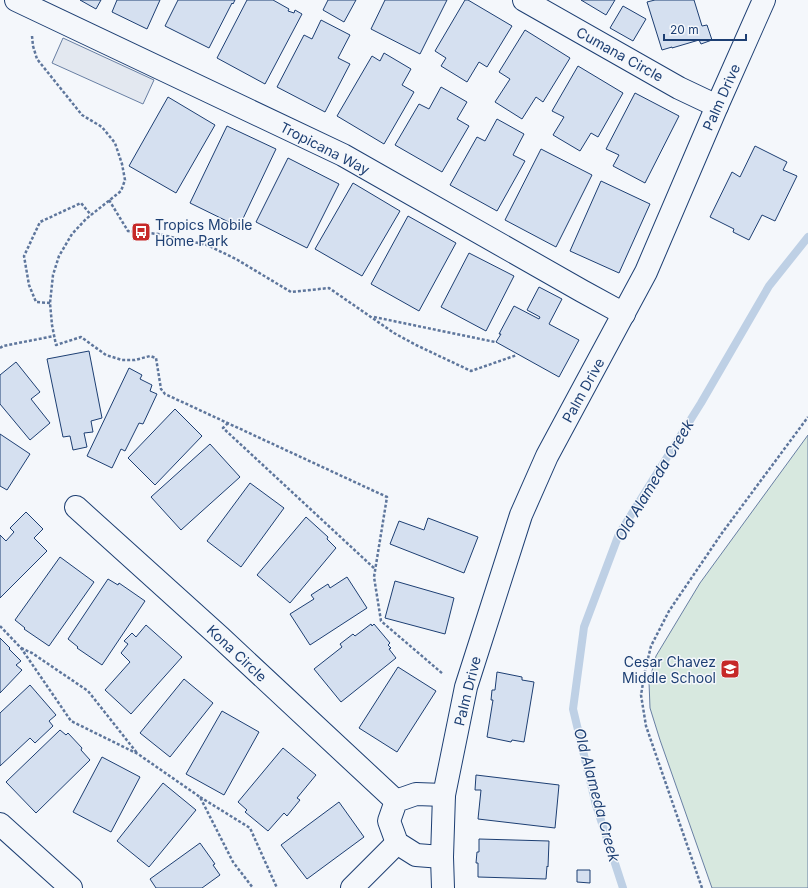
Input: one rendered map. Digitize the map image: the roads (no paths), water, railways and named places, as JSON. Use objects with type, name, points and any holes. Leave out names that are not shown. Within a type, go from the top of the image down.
[{"type":"street","name":"Cumana Circle","points":[[524,0],[679,88],[717,106]]},
{"type":"street","name":"Palm Drive","points":[[444,888],[442,857],[444,795],[467,682],[524,509],[547,456],[646,272],[764,0]]},
{"type":"street","name":"Tropicana Way","points":[[23,3],[343,155],[624,314]]},
{"type":"street","name":"Kona Circle","points":[[76,507],[220,637],[396,801]]},
{"type":"street","points":[[442,857],[416,855],[397,843],[389,821],[396,801],[416,794],[444,795]]},
{"type":"street","points":[[0,824],[71,888]]},
{"type":"street","points":[[352,888],[397,843]]},
{"type":"waterway","name":"Old Alameda Creek","points":[[623,888],[596,805],[573,709],[584,627],[619,534],[701,403],[769,286],[808,237]]},
{"type":"place","name":"Tropics Mobile Home Park","points":[[141,232]]},
{"type":"place","name":"Cesar Chavez Middle School","points":[[730,669]]}]
